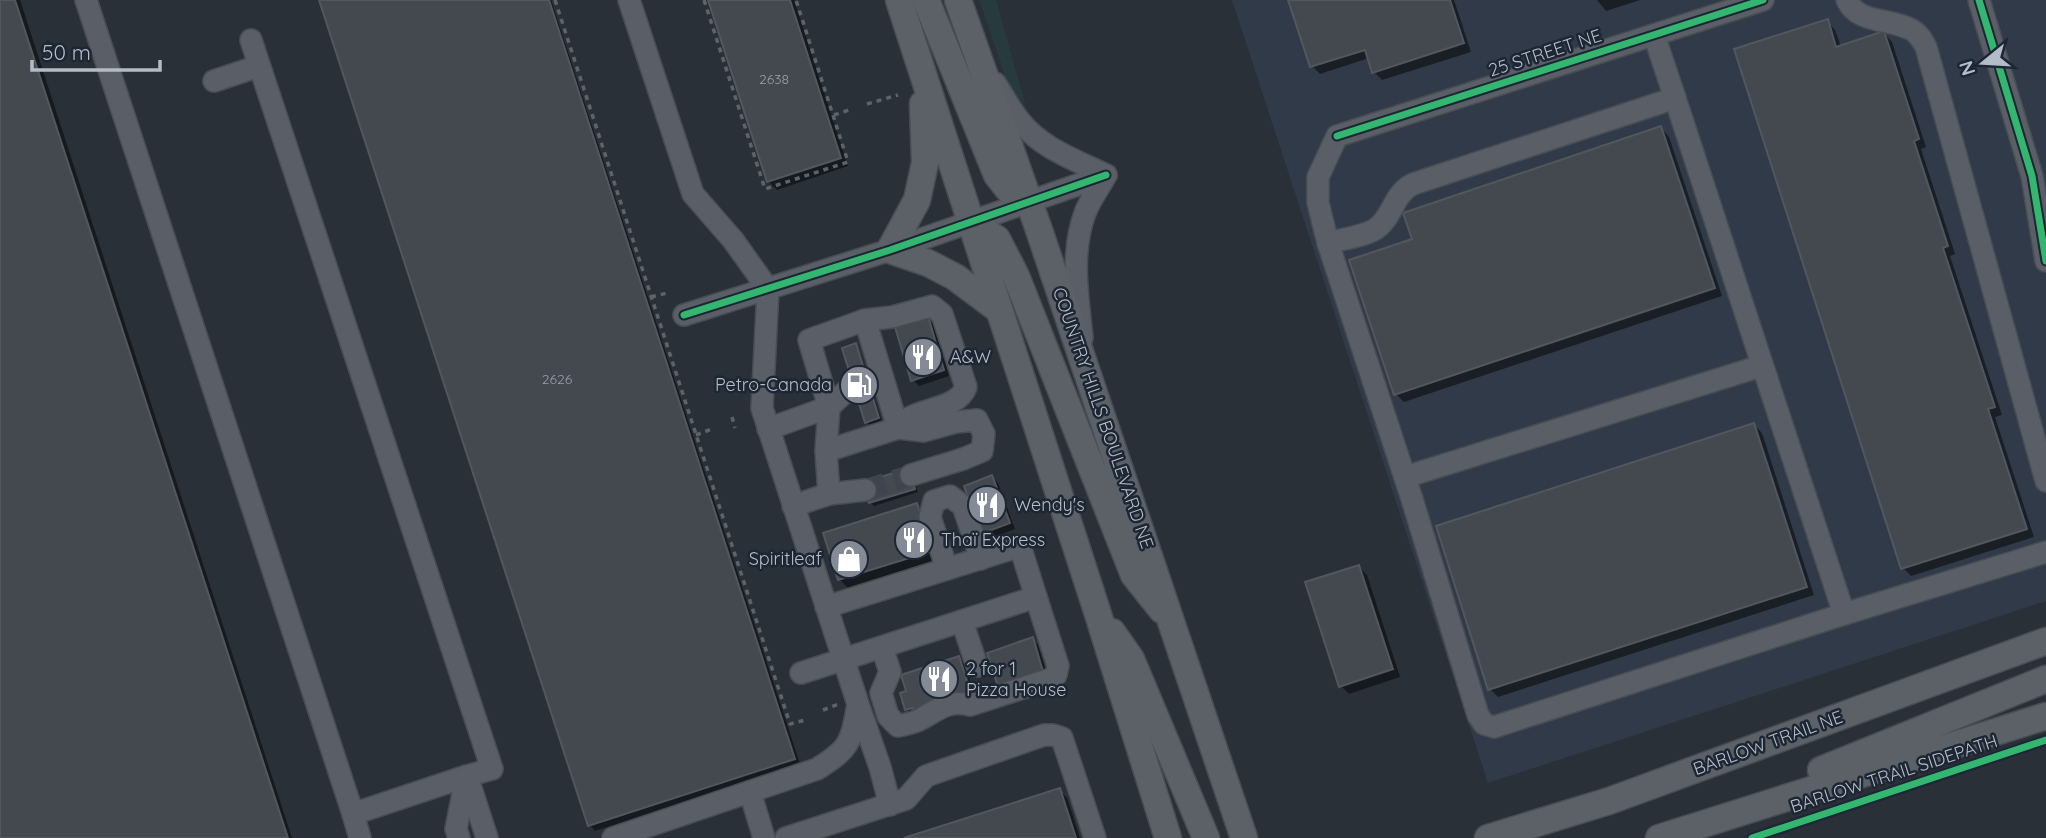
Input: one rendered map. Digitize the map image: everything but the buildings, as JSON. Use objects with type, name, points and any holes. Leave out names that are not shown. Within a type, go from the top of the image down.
[{"type":"main road","points":[[899,0],[1097,611],[1164,831]]},
{"type":"main road","points":[[926,0],[997,175],[1008,189],[1030,202]]},
{"type":"main road","name":"COUNTRY HILLS BOULEVARD NE","points":[[958,0],[1247,834]]},
{"type":"main road","points":[[922,71],[925,163],[917,200],[890,250],[955,276],[998,309]]},
{"type":"main road","points":[[970,222],[997,239],[1016,276],[1134,575],[1174,625]]},
{"type":"main road","points":[[1097,611],[1131,659],[1206,838]]},
{"type":"main road","name":"BARLOW TRAIL NE","points":[[1492,837],[1609,801],[2046,641]]},
{"type":"main road","points":[[1749,809],[1773,790],[2046,679]]},
{"type":"main road","points":[[1663,837],[2046,716]]},
{"type":"street","points":[[86,0],[360,838]]},
{"type":"street","points":[[624,836],[817,769],[840,755],[852,735],[851,703],[843,659],[762,408],[768,289],[733,240],[693,194],[629,0]]},
{"type":"street","name":"25 STREET NE","points":[[1328,243],[1318,203],[1318,177],[1337,136],[1763,0]]},
{"type":"street","points":[[1847,0],[1850,8],[1859,14],[1909,28],[1918,34],[1926,47],[2046,481]]},
{"type":"street","points":[[1979,0],[2032,176],[2046,261]]},
{"type":"street","points":[[1654,35],[1844,614]]},
{"type":"street","points":[[251,40],[492,769],[353,814]]},
{"type":"street","points":[[979,59],[1020,122],[1034,136],[1047,146],[1106,175]]},
{"type":"street","points":[[214,81],[259,66]]},
{"type":"street","points":[[1675,98],[1405,187],[1379,227],[1328,243],[1405,477],[1478,715],[1484,724],[1494,727],[2046,552]]},
{"type":"street","points":[[684,315],[890,250],[1106,175]]},
{"type":"street","points":[[1084,362],[1075,266],[1076,249],[1086,210],[1106,175]]},
{"type":"street","points":[[2032,176],[2046,199]]},
{"type":"street","points":[[829,494],[826,451],[829,407],[809,340],[865,320],[892,317],[932,306],[942,314],[966,387],[964,394],[952,402],[909,417],[898,428]]},
{"type":"street","points":[[865,320],[868,380],[898,428]]},
{"type":"street","points":[[1405,477],[1761,366]]},
{"type":"street","points":[[768,429],[829,407],[868,380]]},
{"type":"street","points":[[826,451],[898,428],[924,431],[956,422],[977,421],[984,434],[982,451],[911,475]]},
{"type":"street","points":[[793,506],[829,494],[864,490]]},
{"type":"street","points":[[947,569],[930,517],[934,502],[950,496],[963,506],[981,559]]},
{"type":"street","points":[[826,607],[1020,546],[1058,666],[1056,675],[1051,679],[970,705],[957,702],[939,708],[918,721],[898,726],[888,716],[881,693],[890,672],[882,647]]},
{"type":"street","points":[[801,673],[1037,597]]},
{"type":"street","points":[[962,621],[977,666]]},
{"type":"street","points":[[851,703],[880,767],[890,805]]},
{"type":"street","points":[[786,838],[906,799],[926,776],[1045,735],[1062,738],[1095,838]]},
{"type":"street","points":[[459,838],[456,829],[467,776]]},
{"type":"street","points":[[467,776],[487,838]]},
{"type":"street","points":[[750,792],[764,838]]},
{"type":"path","points":[[555,0],[790,724],[805,720]]},
{"type":"path","points":[[704,0],[765,189],[848,162],[796,0]]},
{"type":"path","points":[[867,104],[898,95]]},
{"type":"path","points":[[833,115],[849,110]]},
{"type":"path","points":[[651,298],[667,293]]},
{"type":"path","points":[[732,416],[735,428]]},
{"type":"path","points":[[696,435],[712,429]]},
{"type":"path","points":[[822,710],[851,703]]},
{"type":"shaded area","points":[[1232,0],[2046,0],[2046,601],[1488,783]]},
{"type":"green space","points":[[979,0],[996,0],[1028,114],[1010,90]]},
{"type":"tunnel","points":[[865,490],[911,475]]},
{"type":"cycle path","points":[[1337,136],[1763,0]]},
{"type":"cycle path","points":[[1979,0],[2032,176],[2046,261]]},
{"type":"cycle path","points":[[684,315],[890,250],[1106,175]]},
{"type":"cycle path","name":"BARLOW TRAIL SIDEPATH","points":[[1752,838],[2046,740]]},
{"type":"place","name":"A&W","points":[[923,357]]},
{"type":"place","name":"Petro-Canada","points":[[859,385]]},
{"type":"place","name":"Wendy's","points":[[987,505]]},
{"type":"place","name":"Thaï Express","points":[[914,540]]},
{"type":"place","name":"Spiritleaf","points":[[849,559]]},
{"type":"place","name":"2 for 1 Pizza House","points":[[939,679]]}]
